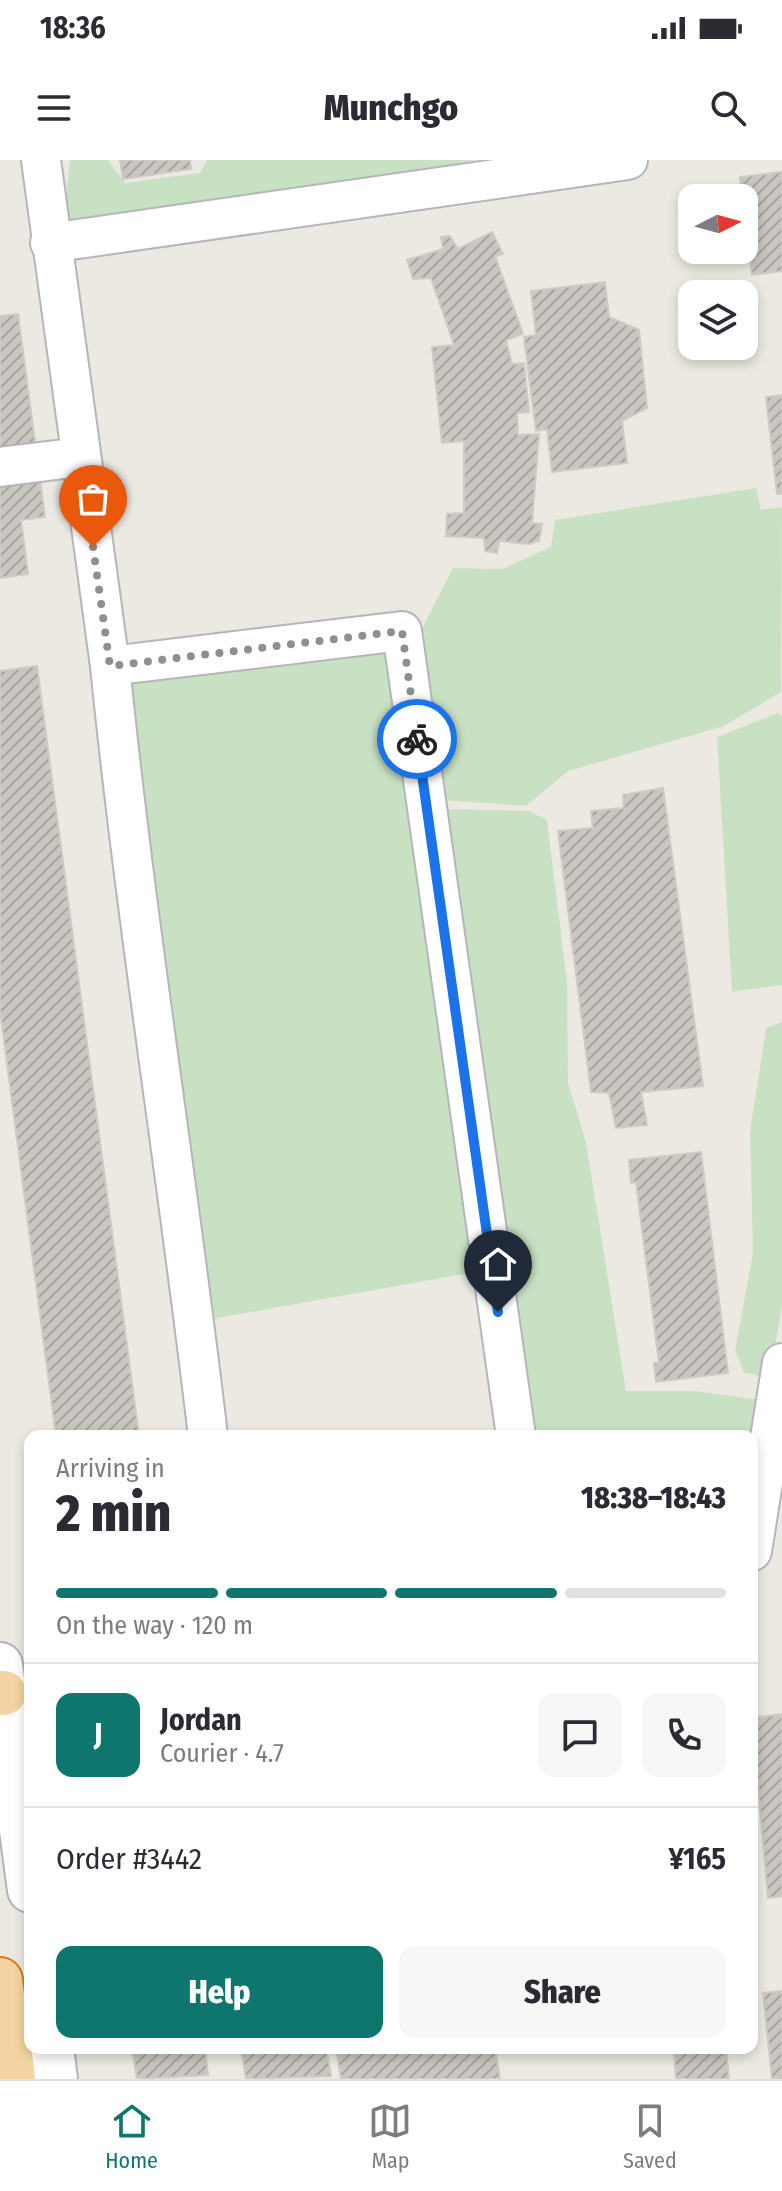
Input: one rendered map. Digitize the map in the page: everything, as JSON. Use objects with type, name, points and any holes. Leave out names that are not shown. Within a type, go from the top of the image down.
[{"type":"highway","points":[[0,1980],[13,2079]]},
{"type":"main road","points":[[8,1685],[24,1834]]},
{"type":"main road","points":[[52,2054],[55,2079]]},
{"type":"street","points":[[41,160],[110,666],[130,863],[207,1430]]},
{"type":"street","points":[[50,243],[628,160]]},
{"type":"street","points":[[0,467],[80,457]]},
{"type":"street","points":[[110,666],[402,631],[515,1430]]},
{"type":"street","points":[[758,1513],[782,1363]]},
{"type":"green space","points":[[70,160],[108,160],[125,183],[200,173],[207,160],[474,160],[313,197],[70,225],[65,207]]},
{"type":"green space","points":[[756,488],[761,510],[782,507],[781,692],[724,726],[568,771],[526,806],[441,800],[417,638],[453,568],[502,569],[551,547],[555,520]]},
{"type":"green space","points":[[391,646],[475,1272],[206,1320],[122,682]]},
{"type":"green space","points":[[778,713],[782,716],[782,985],[732,992],[717,737]]},
{"type":"green space","points":[[440,809],[529,811],[547,820],[567,983],[568,1083],[586,1142],[626,1391],[694,1391],[768,1401],[755,1430],[521,1430]]},
{"type":"green space","points":[[782,1022],[782,1305],[770,1378],[744,1373],[735,1350],[753,1253],[750,1132],[766,1028]]},
{"type":"building","points":[[120,160],[190,160],[191,169],[123,179]]},
{"type":"building","points":[[782,172],[782,271],[752,275],[751,264],[758,264],[758,184],[741,184],[740,177]]},
{"type":"building","points":[[492,232],[503,254],[495,256],[523,334],[506,340],[512,364],[524,363],[529,412],[517,413],[518,435],[539,434],[532,523],[542,524],[539,541],[529,544],[499,541],[497,553],[485,551],[484,538],[446,536],[447,514],[464,513],[464,441],[442,443],[432,347],[454,345],[431,278],[413,279],[407,260],[443,249],[441,237],[450,236],[458,249]]},
{"type":"building","points":[[605,282],[609,317],[639,330],[647,408],[622,421],[627,463],[552,472],[547,429],[536,431],[524,337],[536,335],[531,291]]},
{"type":"building","points":[[18,314],[45,517],[21,520],[28,574],[0,578],[0,316]]},
{"type":"building","points":[[782,395],[782,494],[777,494],[766,397]]},
{"type":"building","points":[[37,666],[138,1430],[55,1430],[0,1010],[0,671]]},
{"type":"building","points":[[663,788],[703,1086],[641,1092],[647,1125],[616,1128],[609,1093],[591,1092],[558,831],[593,828],[591,811],[624,808],[623,795]]},
{"type":"building","points":[[701,1152],[728,1373],[656,1382],[654,1363],[659,1363],[636,1182],[631,1183],[629,1160]]},
{"type":"building","points":[[782,1714],[782,1896],[768,1898],[758,1786],[758,1717]]},
{"type":"building","points":[[782,1991],[782,2079],[772,2079],[763,1993]]},
{"type":"building","points":[[133,2054],[206,2054],[208,2075],[137,2079]]},
{"type":"building","points":[[242,2054],[327,2054],[331,2076],[246,2079]]},
{"type":"building","points":[[337,2054],[496,2054],[500,2079],[341,2079]]},
{"type":"building","points":[[674,2054],[727,2054],[729,2079],[676,2079]]},
{"type":"way so far","points":[[93,547],[110,666],[402,631],[417,739]]},
{"type":"route","points":[[417,739],[498,1312]]}]
